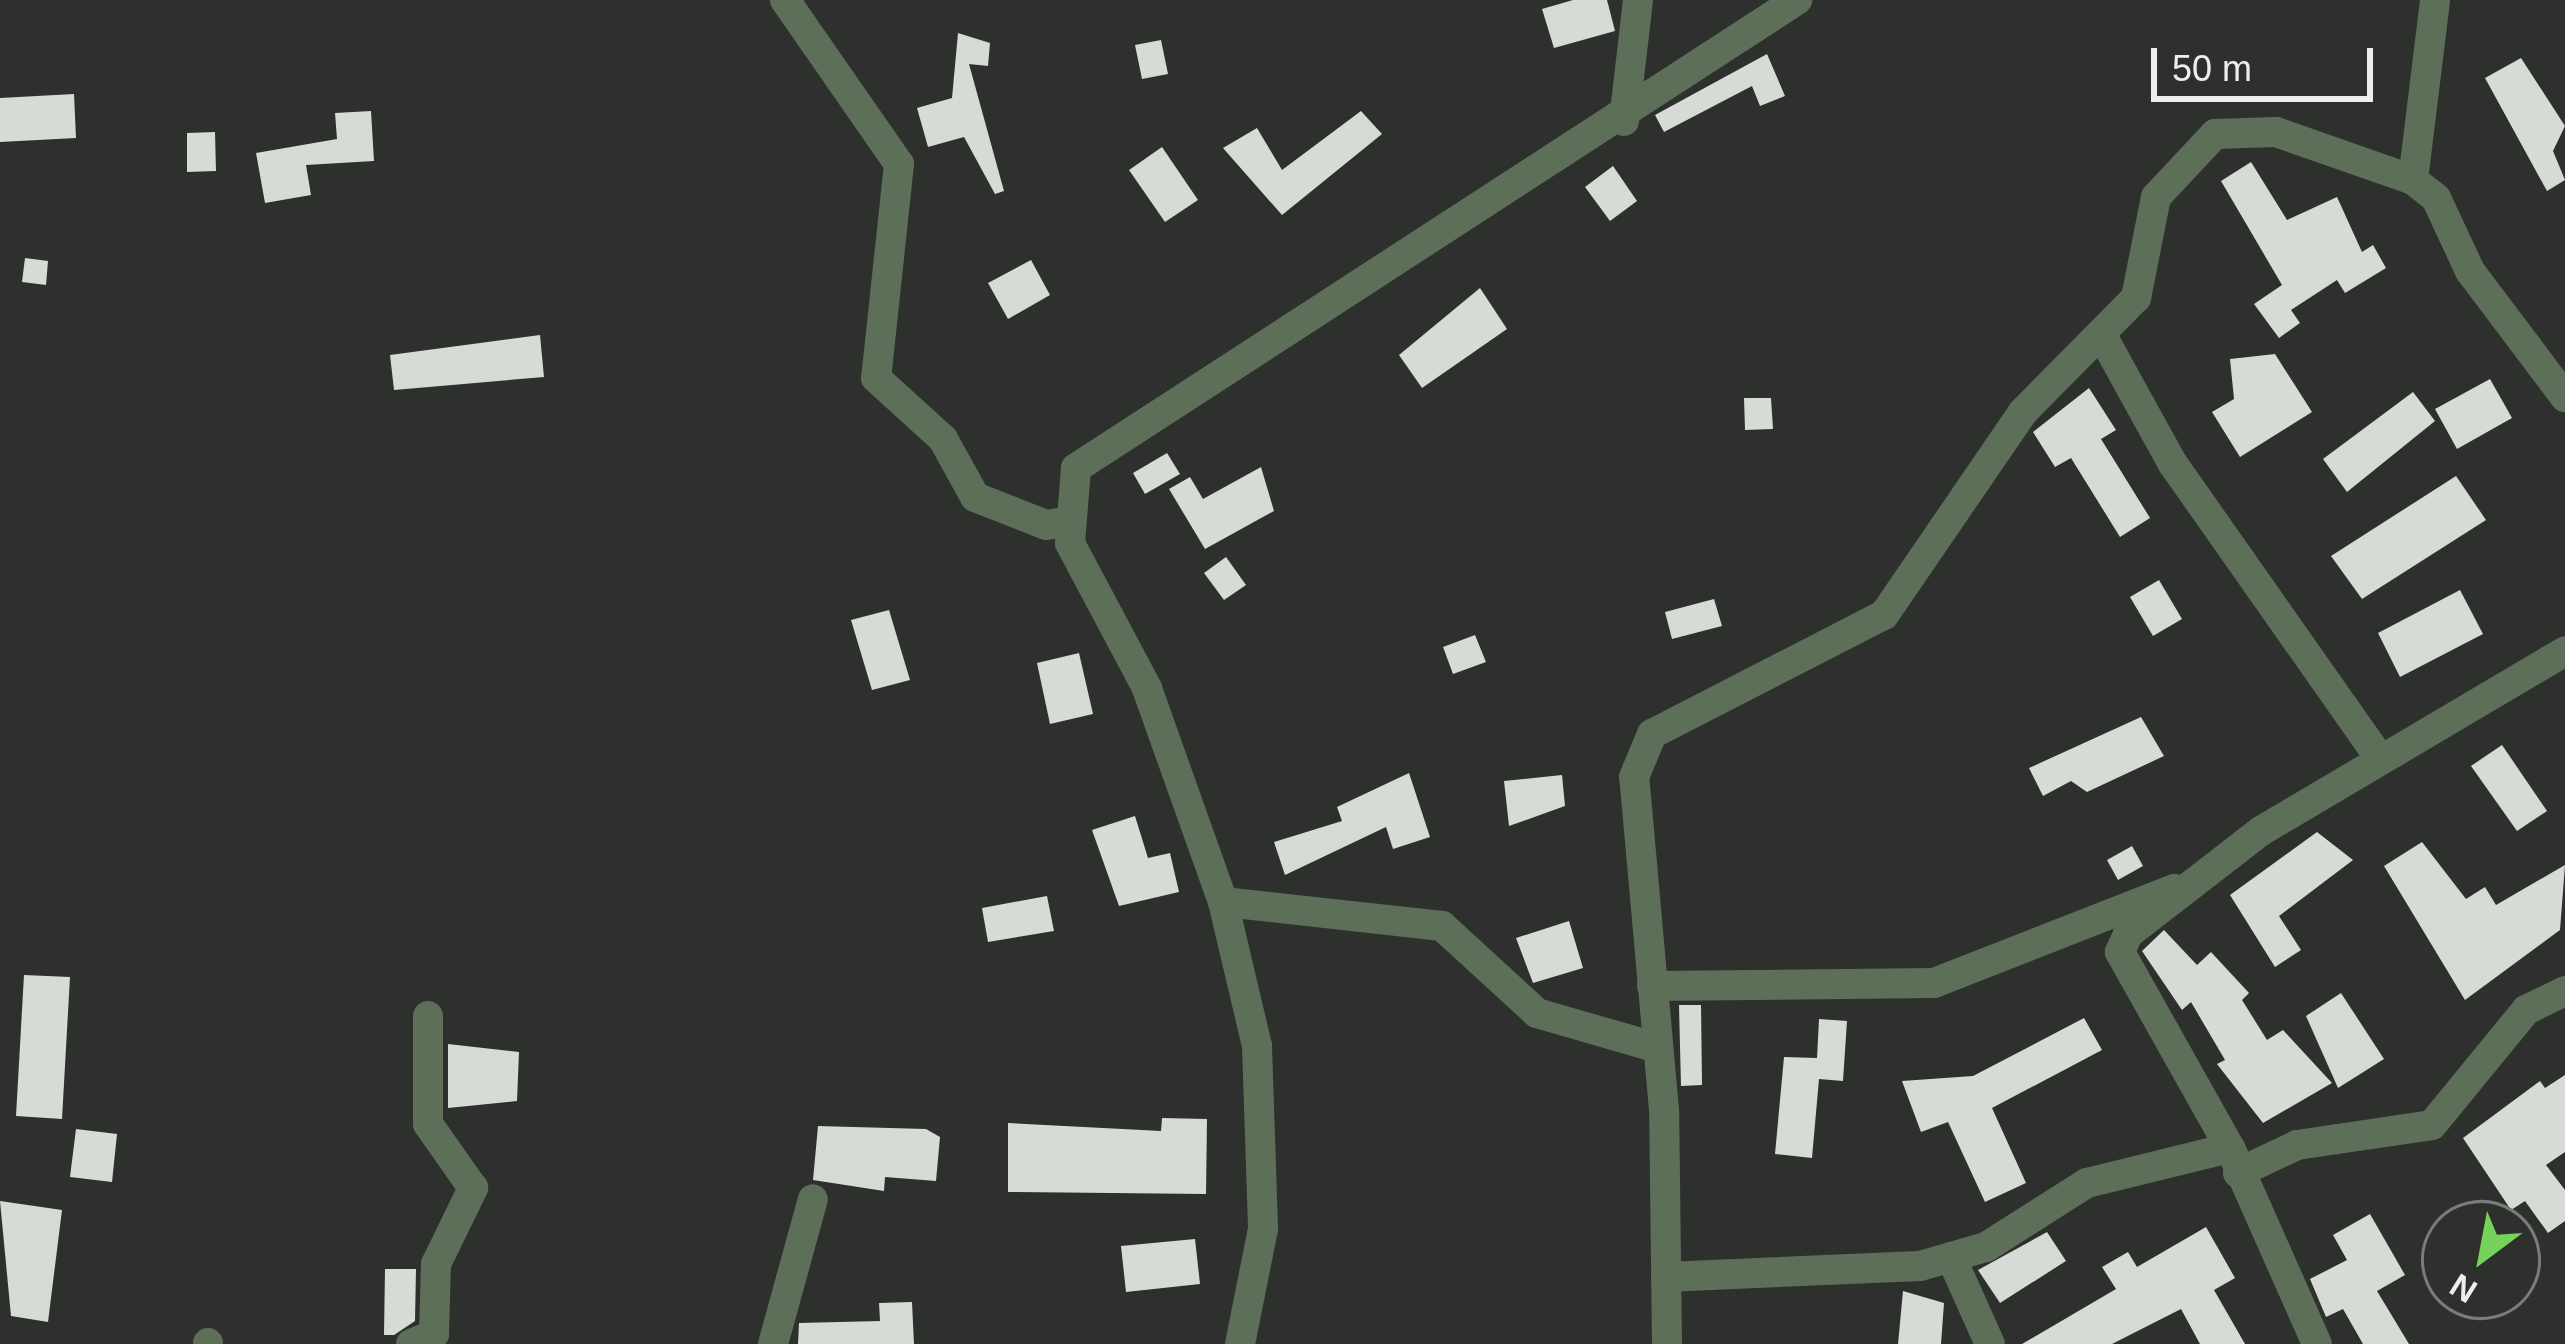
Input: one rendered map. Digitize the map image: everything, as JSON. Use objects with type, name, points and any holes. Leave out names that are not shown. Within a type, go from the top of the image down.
[{"type":"street","points":[[785,0],[899,164],[876,378],[943,439],[975,497],[1046,525],[1072,521]]},
{"type":"street","points":[[1624,121],[1638,0]]},
{"type":"street","points":[[1240,1344],[1263,1229],[1257,1046],[1223,902],[1148,688],[1070,543],[1076,468],[1624,121],[1797,0]]},
{"type":"street","points":[[2413,180],[2435,0]]},
{"type":"street","points":[[1666,1344],[1658,1048],[1634,777],[1652,734],[1885,615],[2023,412],[2104,341],[2136,298],[2156,197],[2215,134],[2276,132],[2413,180],[2436,198],[2470,271],[2565,397]]},
{"type":"street","points":[[2104,341],[2174,464],[2380,759]]},
{"type":"street","points":[[2317,1344],[2234,1160],[2122,972],[2128,934],[2196,881],[2380,759],[2565,651]]},
{"type":"street","points":[[1652,986],[1934,983],[2196,881]]},
{"type":"street","points":[[1223,902],[1442,926],[1537,1013],[1658,1048]]},
{"type":"street","points":[[1666,1277],[1820,1277],[1952,1257],[2087,1183],[2432,1124],[2526,1010],[2565,991]]},
{"type":"street","points":[[411,1344],[434,1334],[436,1264],[473,1188],[428,1124],[428,1016]]},
{"type":"street","points":[[773,1344],[813,1199]]},
{"type":"street","points":[[1952,1257],[1990,1344]]},
{"type":"building","points":[[1573,0],[1607,0],[1615,31],[1554,48],[1542,9]]},
{"type":"building","points":[[958,33],[990,43],[988,66],[969,64],[1004,191],[995,194],[964,137],[928,147],[917,108],[952,98]]},
{"type":"building","points":[[1161,40],[1168,74],[1142,79],[1135,45]]},
{"type":"building","points":[[1767,54],[1785,96],[1760,106],[1752,86],[1664,132],[1655,115]]},
{"type":"building","points":[[2521,58],[2565,126],[2553,151],[2565,180],[2547,191],[2485,78]]},
{"type":"building","points":[[74,94],[76,138],[0,142],[0,98]]},
{"type":"building","points":[[371,111],[374,161],[306,165],[311,195],[265,203],[256,153],[337,139],[335,113]]},
{"type":"building","points":[[1361,111],[1382,134],[1282,215],[1223,148],[1257,128],[1282,170]]},
{"type":"building","points":[[215,132],[216,171],[187,172],[187,133]]},
{"type":"building","points":[[1162,147],[1198,200],[1165,222],[1129,170]]},
{"type":"building","points":[[2251,162],[2287,220],[2337,197],[2362,252],[2373,245],[2386,268],[2345,293],[2337,280],[2291,310],[2300,323],[2279,338],[2254,304],[2282,285],[2221,181]]},
{"type":"building","points":[[1613,166],[1637,201],[1610,221],[1585,187]]},
{"type":"building","points":[[25,258],[48,261],[46,285],[22,282]]},
{"type":"building","points":[[1031,260],[1050,295],[1008,319],[988,283]]},
{"type":"building","points":[[1480,288],[1507,329],[1422,388],[1399,355]]},
{"type":"building","points":[[540,335],[544,377],[394,390],[390,355]]},
{"type":"building","points":[[2275,354],[2312,412],[2240,457],[2212,412],[2234,399],[2230,359]]},
{"type":"building","points":[[2490,379],[2512,418],[2457,449],[2435,409]]},
{"type":"building","points":[[2089,388],[2116,430],[2101,439],[2150,518],[2120,537],[2071,458],[2055,467],[2033,432]]},
{"type":"building","points":[[2413,392],[2435,421],[2347,492],[2323,459]]},
{"type":"building","points":[[1744,398],[1771,398],[1773,429],[1745,430]]},
{"type":"building","points":[[1167,453],[1180,474],[1145,494],[1133,473]]},
{"type":"building","points":[[1261,467],[1274,511],[1205,549],[1169,489],[1190,477],[1203,499]]},
{"type":"building","points":[[2456,476],[2486,520],[2362,599],[2331,556]]},
{"type":"building","points":[[1226,557],[1246,585],[1224,600],[1204,573]]},
{"type":"building","points":[[2159,580],[2182,619],[2153,636],[2130,597]]},
{"type":"building","points":[[2460,590],[2483,634],[2400,677],[2378,633]]},
{"type":"building","points":[[1714,599],[1722,626],[1672,639],[1665,612]]},
{"type":"building","points":[[889,610],[910,680],[872,690],[851,620]]},
{"type":"building","points":[[1475,635],[1486,662],[1453,674],[1443,647]]},
{"type":"building","points":[[1079,653],[1093,714],[1050,724],[1037,663]]},
{"type":"building","points":[[2141,717],[2164,756],[2087,792],[2071,781],[2043,796],[2029,768]]},
{"type":"building","points":[[2502,745],[2547,811],[2517,831],[2471,766]]},
{"type":"building","points":[[1409,773],[1430,837],[1393,849],[1386,827],[1285,875],[1274,842],[1342,821],[1337,807]]},
{"type":"building","points":[[1562,775],[1565,806],[1509,826],[1504,781]]},
{"type":"building","points":[[1135,816],[1148,858],[1170,853],[1179,892],[1119,906],[1092,830]]},
{"type":"building","points":[[2317,832],[2353,860],[2279,916],[2301,950],[2275,967],[2230,895]]},
{"type":"building","points":[[2422,842],[2466,899],[2485,887],[2496,905],[2565,865],[2560,930],[2465,1000],[2384,866]]},
{"type":"building","points":[[2132,846],[2143,866],[2118,880],[2107,860]]},
{"type":"building","points":[[1047,896],[1054,931],[988,942],[982,908]]},
{"type":"building","points":[[1569,921],[1583,968],[1533,983],[1516,938]]},
{"type":"building","points":[[2164,930],[2197,965],[2211,952],[2249,993],[2242,1000],[2267,1040],[2283,1030],[2332,1083],[2263,1123],[2217,1064],[2225,1060],[2191,1002],[2182,1010],[2142,951]]},
{"type":"building","points":[[24,975],[70,977],[62,1119],[16,1116]]},
{"type":"building","points":[[2341,993],[2384,1059],[2338,1088],[2306,1016]]},
{"type":"building","points":[[1679,1005],[1701,1005],[1702,1085],[1681,1086]]},
{"type":"building","points":[[2084,1018],[2102,1050],[1992,1108],[2026,1183],[1985,1202],[1948,1122],[1921,1132],[1902,1081],[1973,1076]]},
{"type":"building","points":[[1819,1019],[1847,1021],[1843,1081],[1819,1079],[1812,1158],[1775,1154],[1784,1057],[1817,1058]]},
{"type":"building","points":[[448,1044],[519,1052],[517,1101],[448,1108]]},
{"type":"building","points":[[2565,1075],[2565,1152],[2546,1165],[2565,1190],[2565,1221],[2548,1233],[2541,1223],[2541,1200],[2504,1200],[2463,1138],[2540,1081],[2545,1088]]},
{"type":"building","points":[[1162,1118],[1207,1119],[1206,1194],[1008,1192],[1008,1123],[1161,1131]]},
{"type":"building","points":[[818,1126],[926,1129],[940,1137],[936,1181],[885,1177],[884,1191],[813,1180]]},
{"type":"building","points":[[76,1129],[117,1134],[112,1182],[70,1177]]},
{"type":"building","points":[[0,1201],[62,1210],[48,1322],[11,1316]]},
{"type":"building","points":[[2370,1214],[2405,1275],[2377,1291],[2409,1344],[2363,1344],[2343,1309],[2326,1317],[2310,1279],[2347,1260],[2333,1235]]},
{"type":"building","points":[[2206,1227],[2235,1278],[2214,1290],[2245,1344],[2200,1344],[2181,1309],[2112,1344],[2022,1344],[2116,1289],[2102,1267],[2128,1252],[2137,1267]]},
{"type":"building","points":[[2047,1232],[2066,1261],[2000,1303],[1978,1270]]},
{"type":"building","points":[[1195,1239],[1200,1284],[1126,1292],[1121,1246]]},
{"type":"building","points":[[385,1269],[416,1269],[415,1321],[394,1335],[384,1335]]},
{"type":"building","points":[[1903,1291],[1944,1303],[1941,1344],[1898,1344]]},
{"type":"building","points":[[912,1302],[914,1344],[798,1344],[799,1323],[880,1321],[879,1303]]}]
